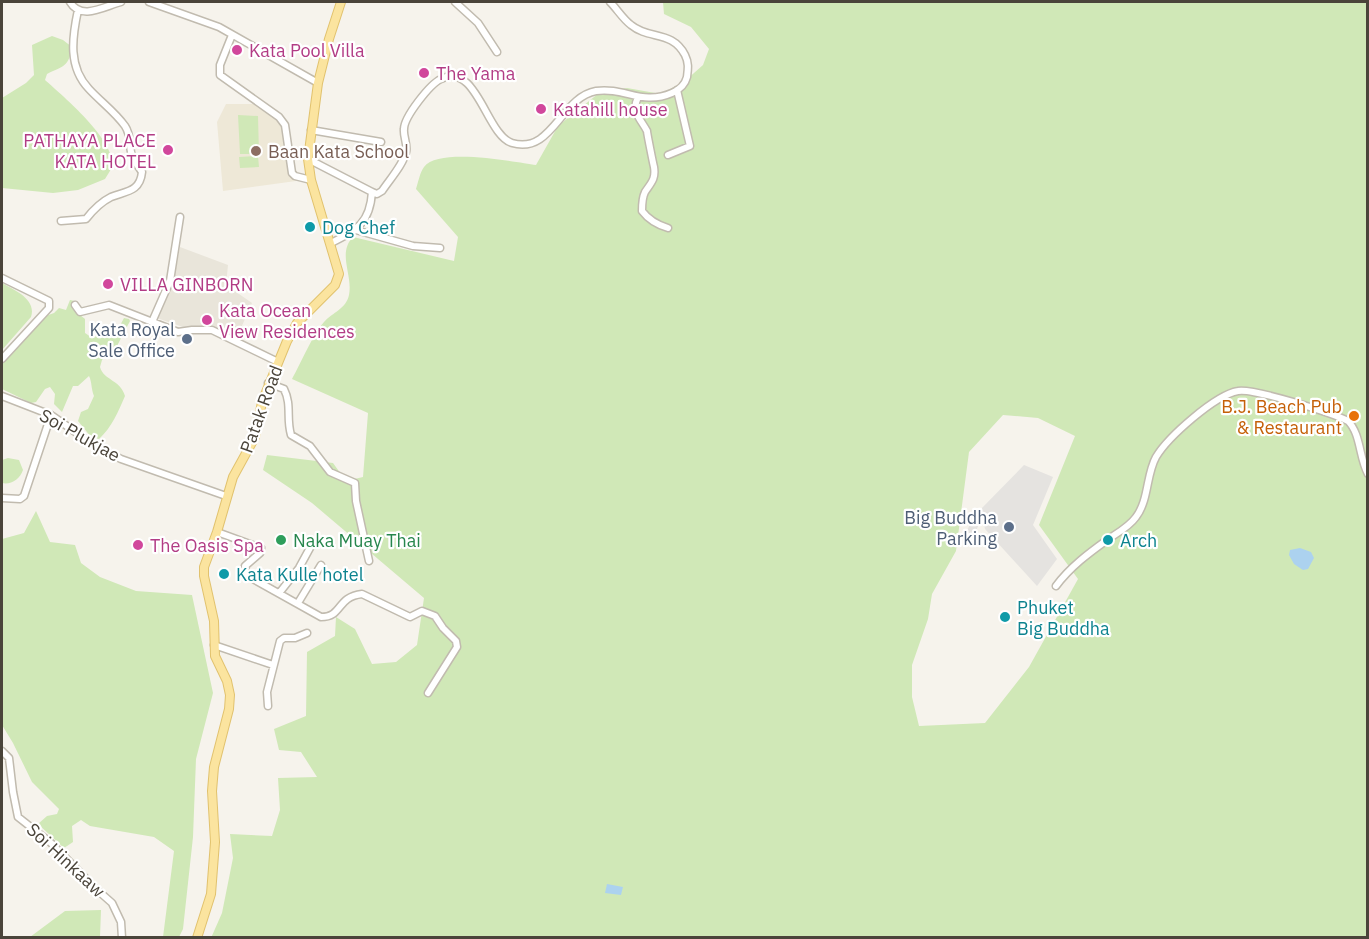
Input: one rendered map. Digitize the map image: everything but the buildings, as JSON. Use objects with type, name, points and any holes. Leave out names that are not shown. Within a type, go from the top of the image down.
[{"type":"main road","name":"Patak Road","points":[[197,938],[211,894],[215,842],[212,791],[214,767],[229,708],[230,695],[227,681],[215,656],[214,621],[204,567],[233,477],[255,437],[268,383],[297,322],[335,285],[339,274],[311,180],[308,159],[318,83],[341,2]]},
{"type":"street","points":[[70,2],[78,10],[86,12],[122,2]]},
{"type":"street","points":[[149,2],[219,27],[318,83]]},
{"type":"street","points":[[454,2],[478,23],[497,52]]},
{"type":"street","points":[[308,159],[377,194],[399,165],[406,151],[403,127],[414,107],[439,79],[451,75],[463,79],[472,89],[501,136],[509,142],[519,144],[545,137],[579,98],[594,91],[658,99],[677,90],[686,81],[688,65],[681,48],[670,39],[631,26],[610,2]]},
{"type":"street","points":[[61,220],[86,219],[93,209],[111,197],[137,188],[142,172],[131,152],[130,135],[113,111],[87,87],[75,67],[72,40],[78,10]]},
{"type":"street","points":[[232,35],[220,65],[219,75],[279,117],[285,125],[291,172],[295,176],[311,180]]},
{"type":"street","points":[[668,155],[690,146],[677,90]]},
{"type":"street","points":[[638,97],[634,105],[637,116],[648,132],[647,141],[654,169],[651,186],[644,193],[642,211],[647,218],[668,228]]},
{"type":"street","points":[[311,130],[381,142]]},
{"type":"street","points":[[331,243],[356,230],[362,224],[371,207],[372,192]]},
{"type":"street","points":[[152,322],[170,281],[180,217]]},
{"type":"street","points":[[356,230],[413,246],[440,248]]},
{"type":"street","points":[[2,278],[49,301],[50,304],[49,308],[2,359]]},
{"type":"street","points":[[75,305],[80,312],[109,305],[178,332],[212,330],[278,362]]},
{"type":"street","points":[[268,383],[284,388],[290,400],[288,424],[291,435],[310,446],[330,472],[354,483],[369,561]]},
{"type":"street","points":[[1056,586],[1079,561],[1131,524],[1138,515],[1157,456],[1176,434],[1199,412],[1238,391],[1274,397],[1348,421],[1354,427],[1362,461],[1368,474]]},
{"type":"street","name":"Soi Plukjae","points":[[2,396],[51,415],[97,447],[121,459],[226,496]]},
{"type":"street","points":[[2,498],[20,499],[24,496],[51,415]]},
{"type":"street","points":[[217,532],[261,548],[260,553],[245,566],[246,575],[321,617],[335,614],[345,599],[362,594],[410,617],[422,611],[435,616],[442,628],[456,641],[457,647],[428,693]]},
{"type":"street","points":[[280,592],[299,568],[311,546]]},
{"type":"street","points":[[298,603],[321,565]]},
{"type":"street","points":[[268,706],[267,692],[280,641],[307,633]]},
{"type":"street","points":[[214,645],[273,665]]},
{"type":"street","name":"Soi Hinkaaw","points":[[2,750],[9,758],[18,817],[51,843],[112,903],[121,922],[122,938]]},
{"type":"shaded area","name":"Baan Kata School","points":[[226,104],[266,104],[287,121],[296,181],[223,191],[217,122]]},
{"type":"shaded area","points":[[180,247],[228,265],[226,285],[252,303],[237,337],[214,327],[183,327],[157,318],[176,269]]},
{"type":"shaded area","name":"Big Buddha Parking","points":[[1024,465],[1053,477],[1033,525],[1057,559],[1037,586],[985,529],[981,509]]},
{"type":"shaded area","points":[[975,513],[982,515],[974,537],[966,533]]},
{"type":"green space","points":[[663,2],[1367,2],[1367,937],[211,938],[222,913],[233,858],[230,834],[272,836],[280,810],[278,778],[317,777],[301,752],[279,750],[274,729],[306,716],[307,652],[335,636],[336,617],[355,629],[372,664],[396,662],[417,645],[424,598],[312,503],[263,470],[267,455],[333,463],[346,481],[363,477],[368,413],[292,379],[320,327],[347,300],[350,287],[346,257],[348,243],[353,237],[454,261],[458,237],[416,189],[424,167],[432,161],[460,157],[536,165],[558,126],[599,93],[627,88],[661,94],[685,81],[703,65],[709,49],[691,27],[664,14]],"holes":[[[1003,415],[1038,418],[1075,436],[1039,525],[1078,579],[1029,667],[985,723],[919,726],[912,697],[912,665],[928,619],[932,594],[956,551],[969,452]]]},
{"type":"green space","points":[[52,36],[72,47],[71,54],[61,67],[47,74],[45,80],[97,131],[111,155],[113,166],[105,179],[78,190],[53,193],[2,188],[2,98],[26,83],[34,75],[32,45]]},
{"type":"green space","points":[[238,115],[258,116],[259,154],[240,154]]},
{"type":"green space","points":[[258,156],[259,167],[240,168],[239,157]]},
{"type":"green space","points":[[2,283],[28,300],[32,311],[31,317],[2,350]]},
{"type":"green space","points":[[70,300],[75,301],[75,311],[85,319],[85,333],[91,337],[115,335],[124,318],[130,321],[118,344],[124,354],[122,356],[108,354],[102,360],[100,367],[105,375],[120,386],[125,396],[111,424],[99,439],[91,437],[78,421],[81,412],[88,409],[94,396],[89,376],[78,386],[73,386],[62,412],[54,404],[55,394],[50,387],[45,389],[36,402],[31,403],[2,389],[2,364],[40,318],[54,313],[59,308],[66,310]]},
{"type":"green space","points":[[8,458],[19,460],[23,470],[15,481],[2,483],[2,460]]},
{"type":"green space","points":[[36,511],[50,542],[75,545],[81,563],[100,577],[136,591],[192,595],[213,693],[196,759],[193,837],[183,929],[179,937],[163,937],[174,851],[154,837],[90,826],[81,820],[72,826],[73,842],[64,848],[38,824],[47,816],[57,814],[59,809],[32,782],[2,725],[2,539],[24,533]]},
{"type":"green space","points":[[101,910],[100,937],[30,937],[65,911]]},
{"type":"water","points":[[1300,548],[1311,552],[1314,558],[1308,569],[1303,570],[1294,564],[1289,555],[1290,550]]},
{"type":"water","points":[[607,884],[623,887],[621,895],[605,893]]},
{"type":"place","name":"Kata Pool Villa","points":[[237,50]]},
{"type":"place","name":"The Yama","points":[[424,73]]},
{"type":"place","name":"Katahill house","points":[[541,109]]},
{"type":"place","name":"PATHAYA PLACE KATA HOTEL","points":[[168,150]]},
{"type":"place","name":"Baan Kata School","points":[[256,151]]},
{"type":"place","name":"Dog Chef","points":[[310,227]]},
{"type":"place","name":"VILLA GINBORN","points":[[108,284]]},
{"type":"place","name":"Kata Ocean View Residences","points":[[207,320]]},
{"type":"place","name":"Kata Royal Sale Office","points":[[187,339]]},
{"type":"place","name":"B.J. Beach Pub & Restaurant","points":[[1354,416]]},
{"type":"place","name":"Big Buddha Parking","points":[[1009,527]]},
{"type":"place","name":"Naka Muay Thai","points":[[281,540]]},
{"type":"place","name":"Arch","points":[[1108,540]]},
{"type":"place","name":"The Oasis Spa","points":[[138,545]]},
{"type":"place","name":"Kata Kulle hotel","points":[[224,574]]},
{"type":"place","name":"Phuket Big Buddha","points":[[1005,617]]}]
